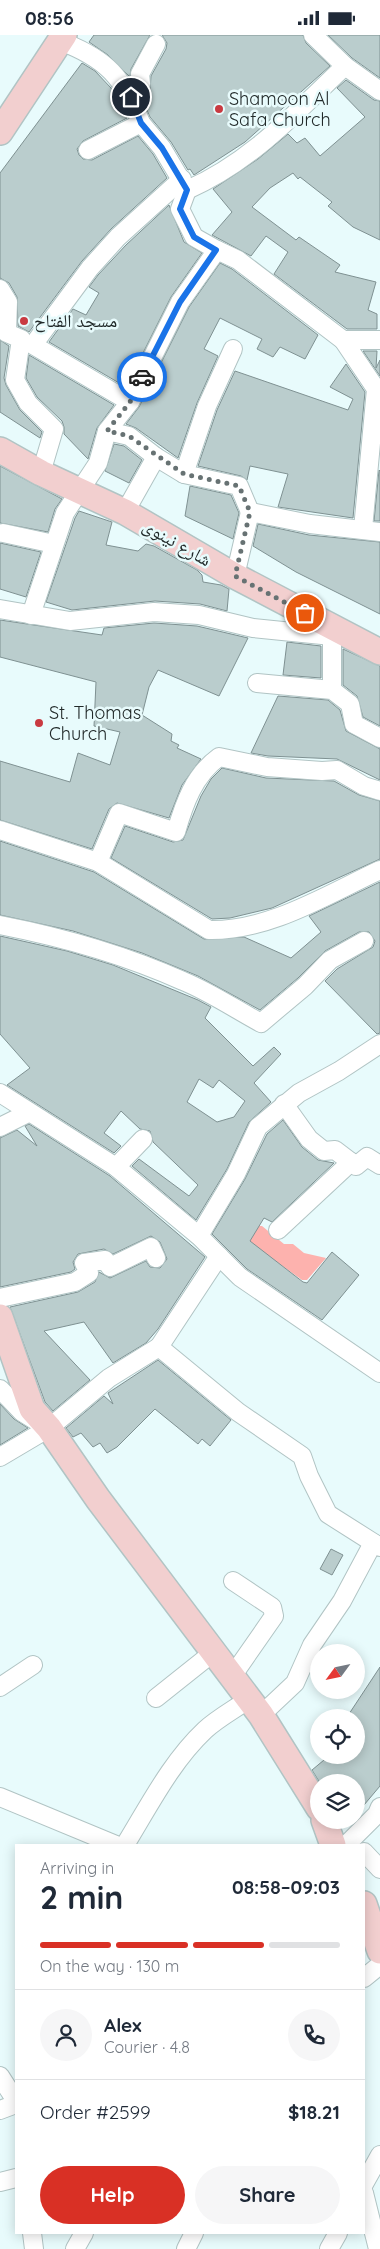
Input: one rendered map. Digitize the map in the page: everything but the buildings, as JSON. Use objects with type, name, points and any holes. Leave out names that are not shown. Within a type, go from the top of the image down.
[{"type":"main road","points":[[0,132],[62,38]]},
{"type":"main road","name":"شارع نينوى","points":[[0,450],[78,491],[125,512],[336,634],[380,652]]},
{"type":"main road","points":[[0,1317],[32,1409],[49,1428],[110,1515],[215,1651],[255,1707],[310,1794]]},
{"type":"main road","points":[[333,1829],[347,1844]]},
{"type":"main road","points":[[365,1906],[380,1951]]},
{"type":"street","points":[[313,35],[345,66],[379,89]]},
{"type":"street","points":[[62,38],[104,64],[131,97],[141,123],[162,148],[185,185],[181,204],[182,214],[194,237],[238,260],[343,340],[376,389],[371,531],[310,524],[250,512]]},
{"type":"street","points":[[131,97],[141,84],[140,74],[156,44]]},
{"type":"street","points":[[15,340],[90,268],[118,237],[185,185],[221,174],[250,155],[345,66]]},
{"type":"street","points":[[88,150],[141,123]]},
{"type":"street","points":[[31,615],[65,513],[98,463],[107,431],[130,402],[180,302],[216,250]]},
{"type":"street","points":[[0,289],[8,302],[15,340],[15,380],[28,403],[54,429],[42,473]]},
{"type":"street","points":[[15,340],[130,402]]},
{"type":"street","points":[[343,340],[380,340]]},
{"type":"street","points":[[184,474],[207,406],[233,349]]},
{"type":"street","points":[[107,431],[129,436],[156,457],[184,474],[239,486],[250,512],[235,576]]},
{"type":"street","points":[[125,512],[156,457]]},
{"type":"street","points":[[3,533],[54,544]]},
{"type":"street","points":[[0,609],[70,621],[154,612],[199,615],[254,628],[336,634],[332,690]]},
{"type":"street","points":[[257,683],[332,690],[350,704],[354,724],[380,738]]},
{"type":"street","points":[[98,862],[119,813],[176,832],[184,801],[200,777],[219,757],[266,767],[322,771],[337,770],[370,789],[380,791]]},
{"type":"street","points":[[0,830],[98,862],[209,930],[266,923],[380,870]]},
{"type":"street","points":[[0,925],[44,933],[134,962],[184,981],[261,1023],[305,986],[330,960],[364,941]]},
{"type":"street","points":[[199,1236],[236,1174],[258,1127],[284,1104],[380,1043]]},
{"type":"street","points":[[0,1093],[28,1113],[116,1167],[199,1236],[240,1277],[380,1373]]},
{"type":"street","points":[[284,1104],[309,1139],[324,1151],[335,1151],[356,1166],[367,1157],[380,1165]]},
{"type":"street","points":[[0,1127],[28,1113]]},
{"type":"street","points":[[116,1167],[143,1139]]},
{"type":"street","points":[[278,1230],[351,1162]]},
{"type":"street","points":[[0,1297],[75,1281],[89,1273],[84,1263],[105,1260],[110,1267],[150,1247],[156,1258]]},
{"type":"street","points":[[0,1457],[49,1428],[109,1378],[159,1347],[220,1256]]},
{"type":"street","points":[[126,1844],[167,1777],[190,1745],[207,1729],[255,1707],[296,1683],[312,1645],[342,1601],[376,1545],[328,1514],[309,1476],[302,1456],[238,1412],[159,1347]]},
{"type":"street","points":[[0,1389],[22,1412],[49,1428]]},
{"type":"street","points":[[232,1675],[274,1616],[272,1607],[233,1581]]},
{"type":"street","points":[[156,1698],[215,1651]]},
{"type":"street","points":[[0,1687],[33,1665]]},
{"type":"street","points":[[0,1797],[114,1844]]},
{"type":"street","points":[[347,1844],[377,1814],[380,1807]]},
{"type":"street","points":[[365,1853],[380,1869]]},
{"type":"street","points":[[365,1977],[380,1965]]},
{"type":"street","points":[[0,2076],[15,2100]]},
{"type":"street","points":[[0,2110],[15,2102]]},
{"type":"street","points":[[365,2183],[380,2155]]},
{"type":"street","points":[[0,2182],[15,2178]]},
{"type":"street","points":[[365,2197],[378,2249]]},
{"type":"street","points":[[32,2234],[34,2249]]},
{"type":"street","points":[[75,2249],[83,2234]]},
{"type":"street","points":[[186,2249],[194,2234]]},
{"type":"street","points":[[329,2249],[337,2234]]},
{"type":"shaded area","points":[[224,1224],[262,1226],[284,1244],[293,1244],[304,1253],[326,1258],[307,1280],[302,1280]]},
{"type":"way so far","points":[[142,377],[130,402],[107,431],[129,436],[156,457],[184,474],[239,486],[250,512],[235,576],[305,613]]},
{"type":"place","name":"Shamoon Al Safa Church","points":[[219,109]]},
{"type":"place","name":"مسجد الفتاح","points":[[24,321]]},
{"type":"place","name":"St. Thomas Church","points":[[39,723]]},
{"type":"route","points":[[131,97],[141,123],[162,148],[187,190],[180,209],[194,237],[216,250],[180,302],[142,377]]}]
